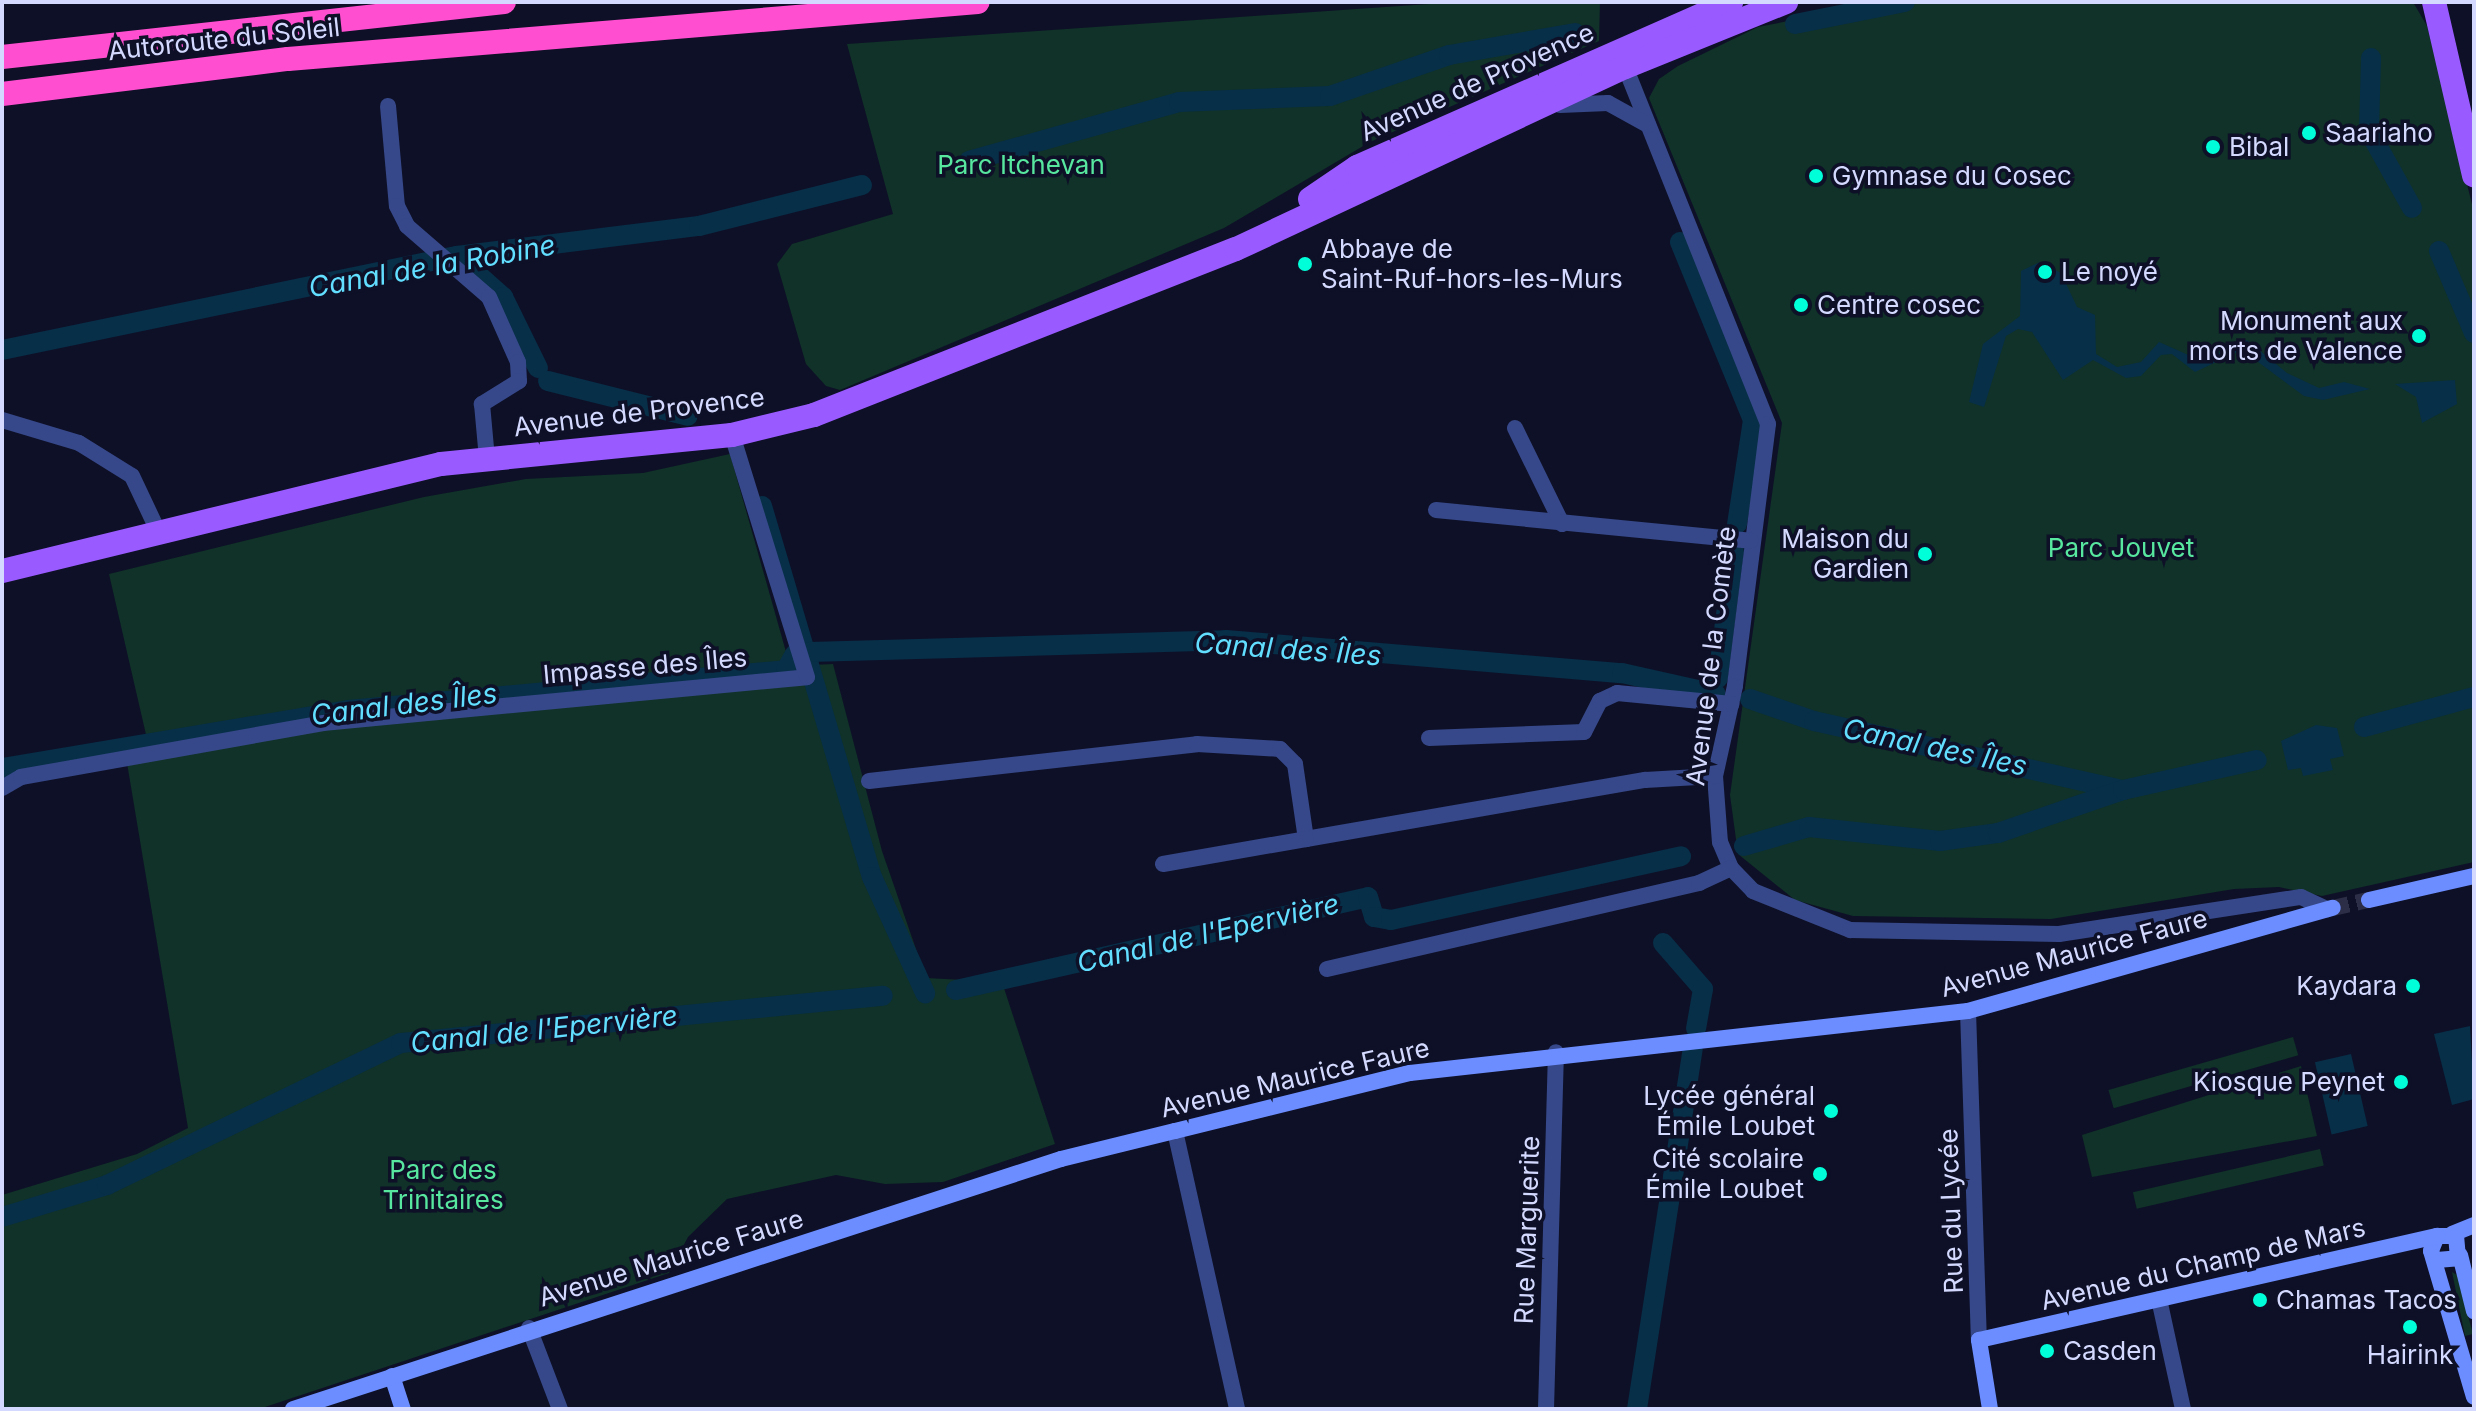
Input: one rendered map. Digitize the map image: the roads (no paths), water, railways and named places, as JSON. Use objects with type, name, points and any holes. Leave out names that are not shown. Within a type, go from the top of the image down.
[{"type":"highway","name":"Autoroute du Soleil","points":[[2,57],[504,2]]},
{"type":"highway","name":"Autoroute du Soleil","points":[[2,94],[288,59],[978,2]]},
{"type":"main road","name":"Avenue de Provence","points":[[2,571],[158,531],[487,459],[732,435],[814,415],[1261,238],[1519,115],[1731,2]]},
{"type":"main road","name":"Avenue de Provence","points":[[1261,238],[1357,167],[1622,59],[1786,2]]},
{"type":"main road","points":[[2434,2],[2474,175]]},
{"type":"street","name":"Avenue de la Comète","points":[[1622,59],[1768,424],[1750,541],[1731,704],[1715,776],[1720,842],[1731,868]]},
{"type":"street","name":"Avenue de Provence","points":[[1519,115],[1593,100],[1648,125]]},
{"type":"street","points":[[388,106],[397,206],[407,226],[489,297],[518,362],[519,381],[482,404],[487,459]]},
{"type":"street","points":[[2,420],[93,450],[143,489],[158,531]]},
{"type":"street","points":[[1515,428],[1562,524]]},
{"type":"street","name":"Impasse des Îles","points":[[2,788],[21,777],[323,723],[807,677],[732,435]]},
{"type":"street","points":[[1436,510],[1750,541]]},
{"type":"street","points":[[1429,738],[1584,732],[1600,701],[1617,693],[1731,704]]},
{"type":"street","points":[[869,781],[1197,744],[1280,749],[1295,764],[1306,839]]},
{"type":"street","points":[[1163,864],[1645,780],[1715,776]]},
{"type":"street","points":[[1327,969],[1699,883],[1731,868]]},
{"type":"street","name":"Avenue Maurice Faure","points":[[293,1409],[529,1328],[1061,1159],[1410,1073],[1556,1052],[1968,1011],[2330,909],[2301,897],[2059,934],[1850,930],[1753,891],[1731,868]]},
{"type":"street","points":[[2369,900],[2474,876]]},
{"type":"street","name":"Rue du Lycée","points":[[1968,1011],[1979,1340],[1990,1409]]},
{"type":"street","name":"Rue Marguerite","points":[[1546,1409],[1556,1052]]},
{"type":"street","points":[[1175,1131],[1237,1409]]},
{"type":"street","name":"Avenue du Champ de Mars","points":[[1979,1340],[2445,1235],[2474,1225]]},
{"type":"street","points":[[2474,1311],[2465,1252],[2445,1235],[2431,1245],[2474,1397]]},
{"type":"street","points":[[2437,1260],[2450,1263],[2465,1252]]},
{"type":"street","points":[[2159,1299],[2183,1409]]},
{"type":"street","points":[[529,1328],[560,1409]]},
{"type":"street","points":[[392,1376],[403,1409]]},
{"type":"water","points":[[2040,262],[2061,273],[2077,307],[2095,315],[2096,354],[2117,367],[2141,362],[2159,342],[2202,361],[2247,340],[2287,373],[2319,388],[2344,382],[2370,389],[2323,400],[2304,396],[2242,350],[2195,372],[2172,354],[2161,355],[2141,376],[2126,378],[2093,360],[2063,380],[2032,332],[2018,329],[2006,336],[1984,407],[1969,402],[1983,344],[2020,316],[2021,271]]},
{"type":"water","points":[[2455,380],[2457,404],[2422,423],[2416,397],[2395,384]]},
{"type":"water","points":[[2316,725],[2337,728],[2344,756],[2330,759],[2333,770],[2303,776],[2301,768],[2288,770],[2281,741]]},
{"type":"water","points":[[2470,1026],[2474,1099],[2452,1105],[2434,1034]]},
{"type":"water","points":[[2351,1054],[2368,1126],[2332,1134],[2315,1062]]},
{"type":"waterway","points":[[1795,24],[1905,2]]},
{"type":"waterway","name":"Canal de la Robine","points":[[969,161],[1179,102],[1330,96],[1449,55],[1575,33]]},
{"type":"waterway","points":[[2371,58],[2369,131],[2412,208]]},
{"type":"waterway","name":"Canal de la Robine","points":[[2,350],[457,256],[699,226],[862,185]]},
{"type":"waterway","points":[[1680,242],[1753,420],[1737,524]]},
{"type":"waterway","points":[[2439,251],[2474,333]]},
{"type":"waterway","points":[[457,256],[503,297],[538,368]]},
{"type":"waterway","points":[[548,381],[688,416]]},
{"type":"waterway","points":[[762,506],[872,877],[925,993]]},
{"type":"waterway","points":[[1718,678],[1734,551]]},
{"type":"waterway","name":"Canal des Îles","points":[[809,652],[1226,640],[1622,673],[1716,694]]},
{"type":"waterway","name":"Canal des Îles","points":[[2,768],[348,710],[786,670],[795,654]]},
{"type":"waterway","name":"Canal de l'Epervière","points":[[2364,727],[2474,697]]},
{"type":"waterway","name":"Canal des Îles","points":[[1750,699],[1814,721],[2123,790]]},
{"type":"waterway","name":"Canal de l'Epervière","points":[[1744,846],[1809,827],[1940,841],[1998,833],[2123,790],[2257,760]]},
{"type":"waterway","name":"Canal de l'Epervière","points":[[956,990],[1368,897],[1374,917],[1391,920],[1681,856]]},
{"type":"waterway","points":[[1663,943],[1703,989],[1696,1028]]},
{"type":"waterway","name":"Canal de l'Epervière","points":[[2,1217],[107,1185],[401,1043],[883,996]]},
{"type":"waterway","points":[[1637,1409],[1693,1049]]},
{"type":"tunnel","points":[[2333,908],[2369,900]]},
{"type":"place","name":"Saariaho","points":[[2309,133]]},
{"type":"place","name":"Bibal","points":[[2213,147]]},
{"type":"place","name":"Gymnase du Cosec","points":[[1816,176]]},
{"type":"place","name":"Abbaye de Saint-Ruf-hors-les-Murs","points":[[1305,264]]},
{"type":"place","name":"Le noyé","points":[[2045,272]]},
{"type":"place","name":"Centre cosec","points":[[1801,305]]},
{"type":"place","name":"Monument aux morts de Valence","points":[[2419,336]]},
{"type":"place","name":"Maison du Gardien","points":[[1925,554]]},
{"type":"place","name":"Kaydara","points":[[2413,986]]},
{"type":"place","name":"Kiosque Peynet","points":[[2401,1082]]},
{"type":"place","name":"Lycée général Émile Loubet","points":[[1831,1111]]},
{"type":"place","name":"Cité scolaire Émile Loubet","points":[[1820,1174]]},
{"type":"place","name":"Chamas Tacos","points":[[2260,1300]]},
{"type":"place","name":"Hairink","points":[[2410,1327]]},
{"type":"place","name":"Casden","points":[[2047,1351]]},
{"type":"park label","name":"Parc Itchevan","points":[[1021,165]]},
{"type":"park label","name":"Parc Jouvet","points":[[2121,548]]},
{"type":"park label","name":"Parc des Trinitaires","points":[[443,1185]]}]
